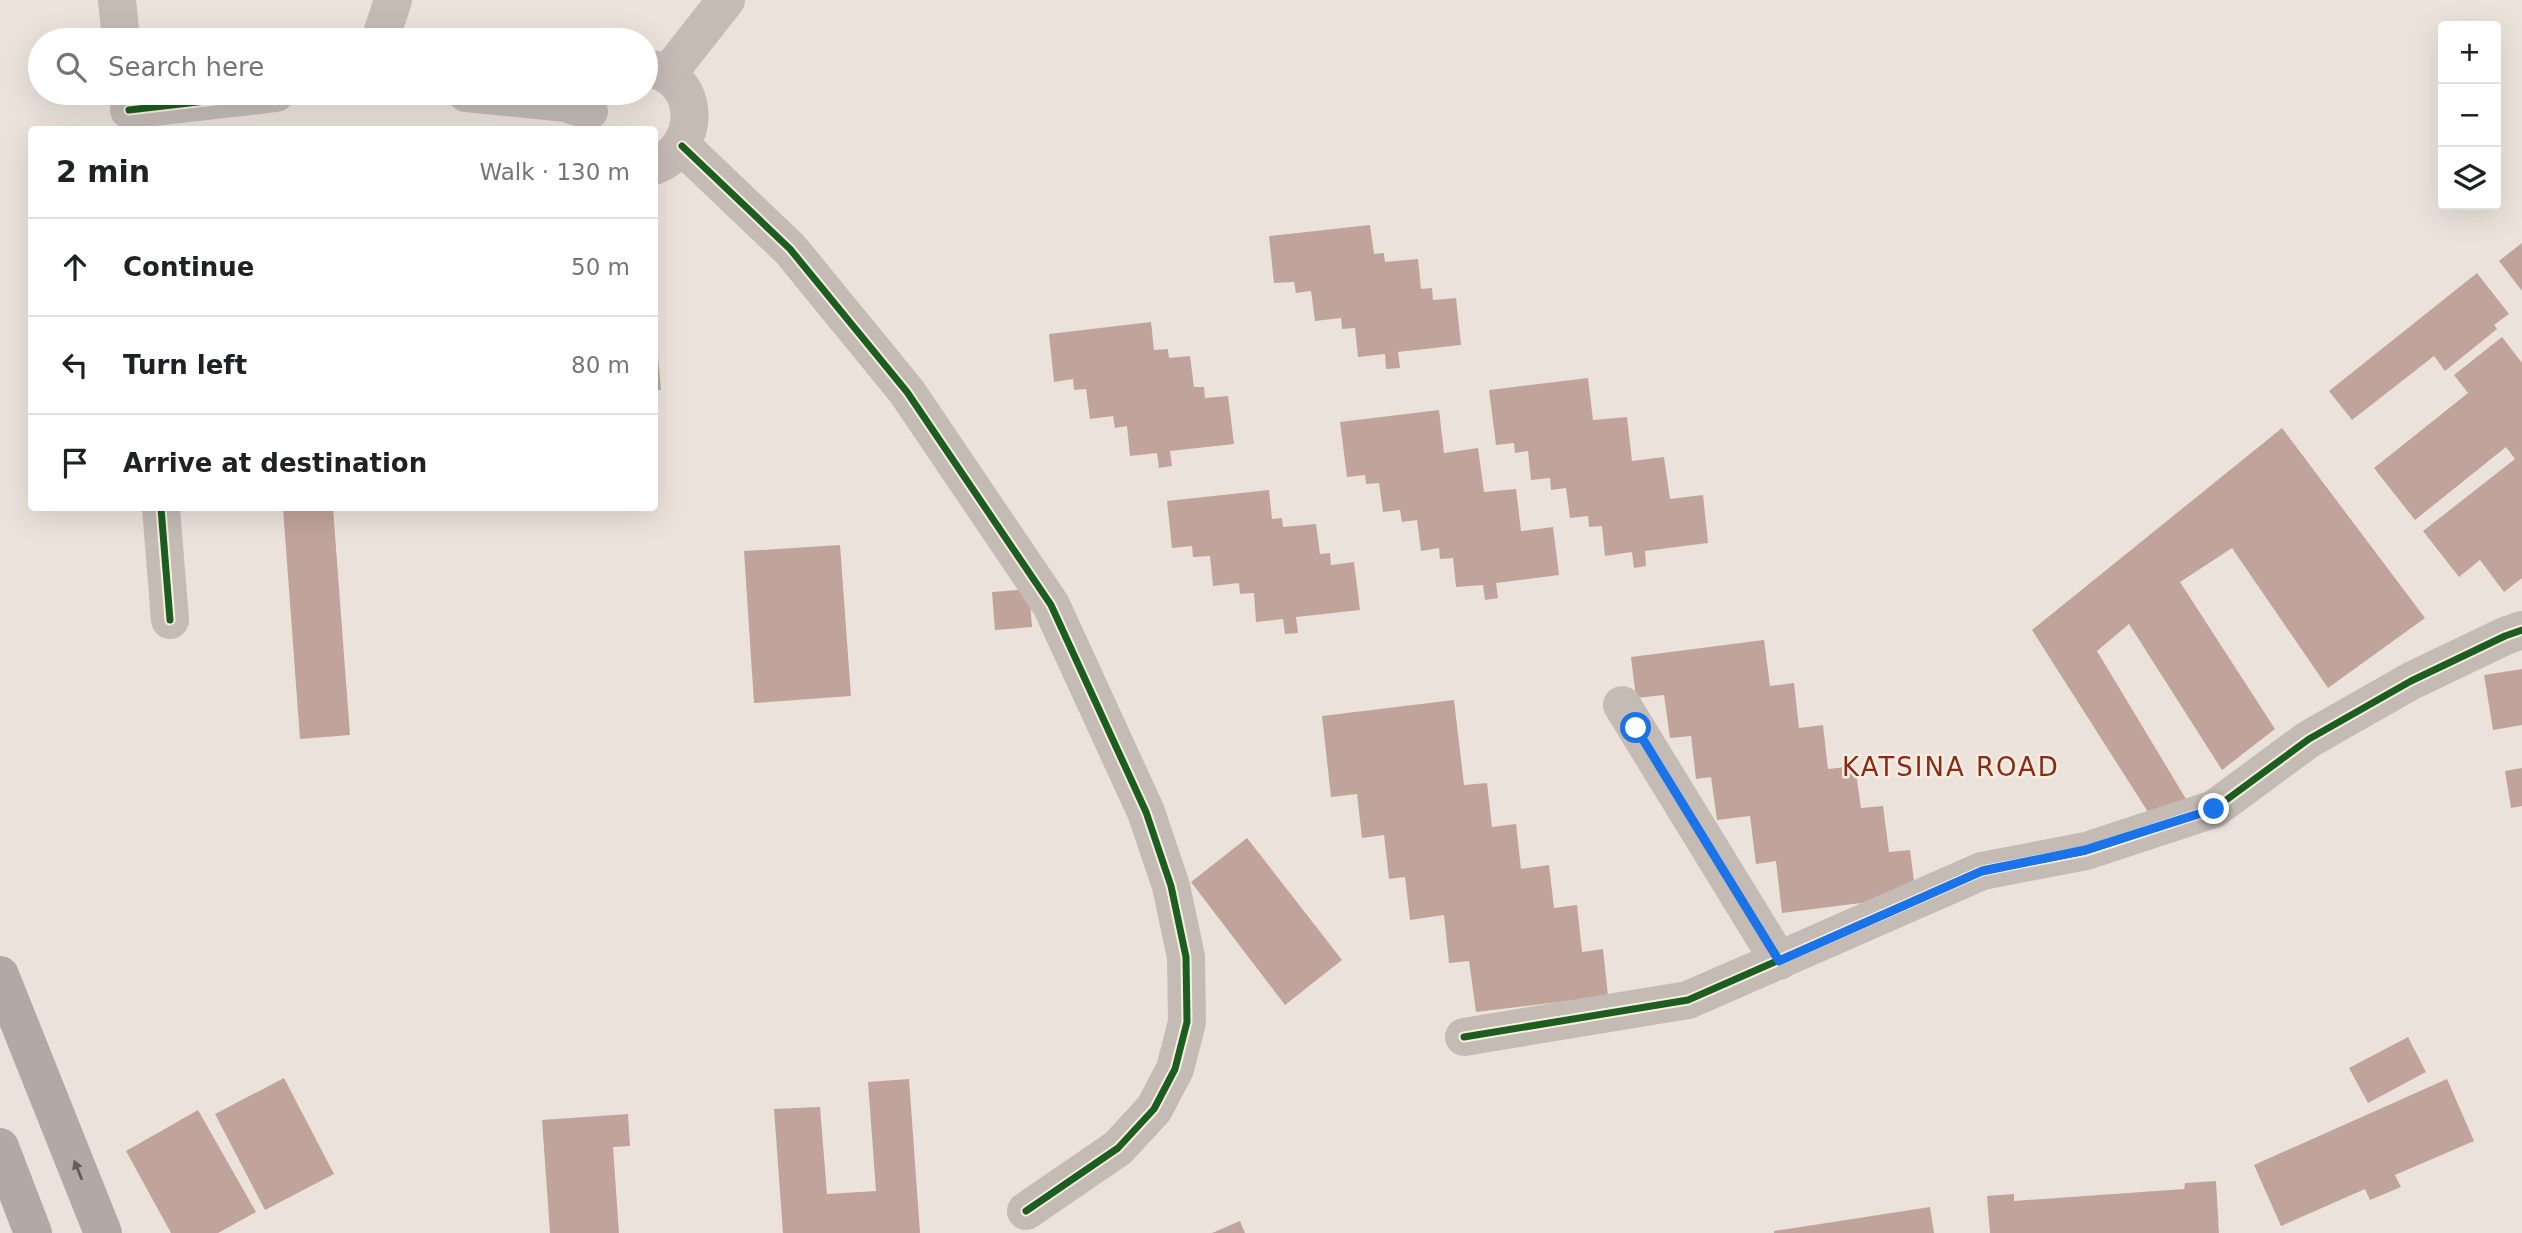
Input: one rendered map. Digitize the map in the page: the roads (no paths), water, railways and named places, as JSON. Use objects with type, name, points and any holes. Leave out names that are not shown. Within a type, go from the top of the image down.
[{"type":"main road","points":[[0,975],[103,1233]]},
{"type":"main road","points":[[0,1147],[33,1233]]},
{"type":"street","points":[[117,0],[120,28]]},
{"type":"street","points":[[384,28],[393,0]]},
{"type":"street","points":[[658,70],[726,0]]},
{"type":"street","points":[[658,73],[679,86],[687,100],[690,115],[688,131],[668,156],[790,249],[907,392],[1051,606],[1146,812],[1171,886],[1186,957],[1187,1022],[1175,1069],[1154,1109],[1118,1148],[1026,1211]]},
{"type":"street","points":[[129,111],[178,105]]},
{"type":"street","points":[[572,105],[592,111]]},
{"type":"street","points":[[161,511],[170,620]]},
{"type":"street","points":[[1464,1037],[1688,1000],[1982,871],[2085,850],[2214,809],[2309,739],[2411,681],[2522,630]]},
{"type":"street","points":[[1622,705],[1779,961]]},
{"type":"district","name":"KATSINA ROAD","points":[[1951,767]]}]
